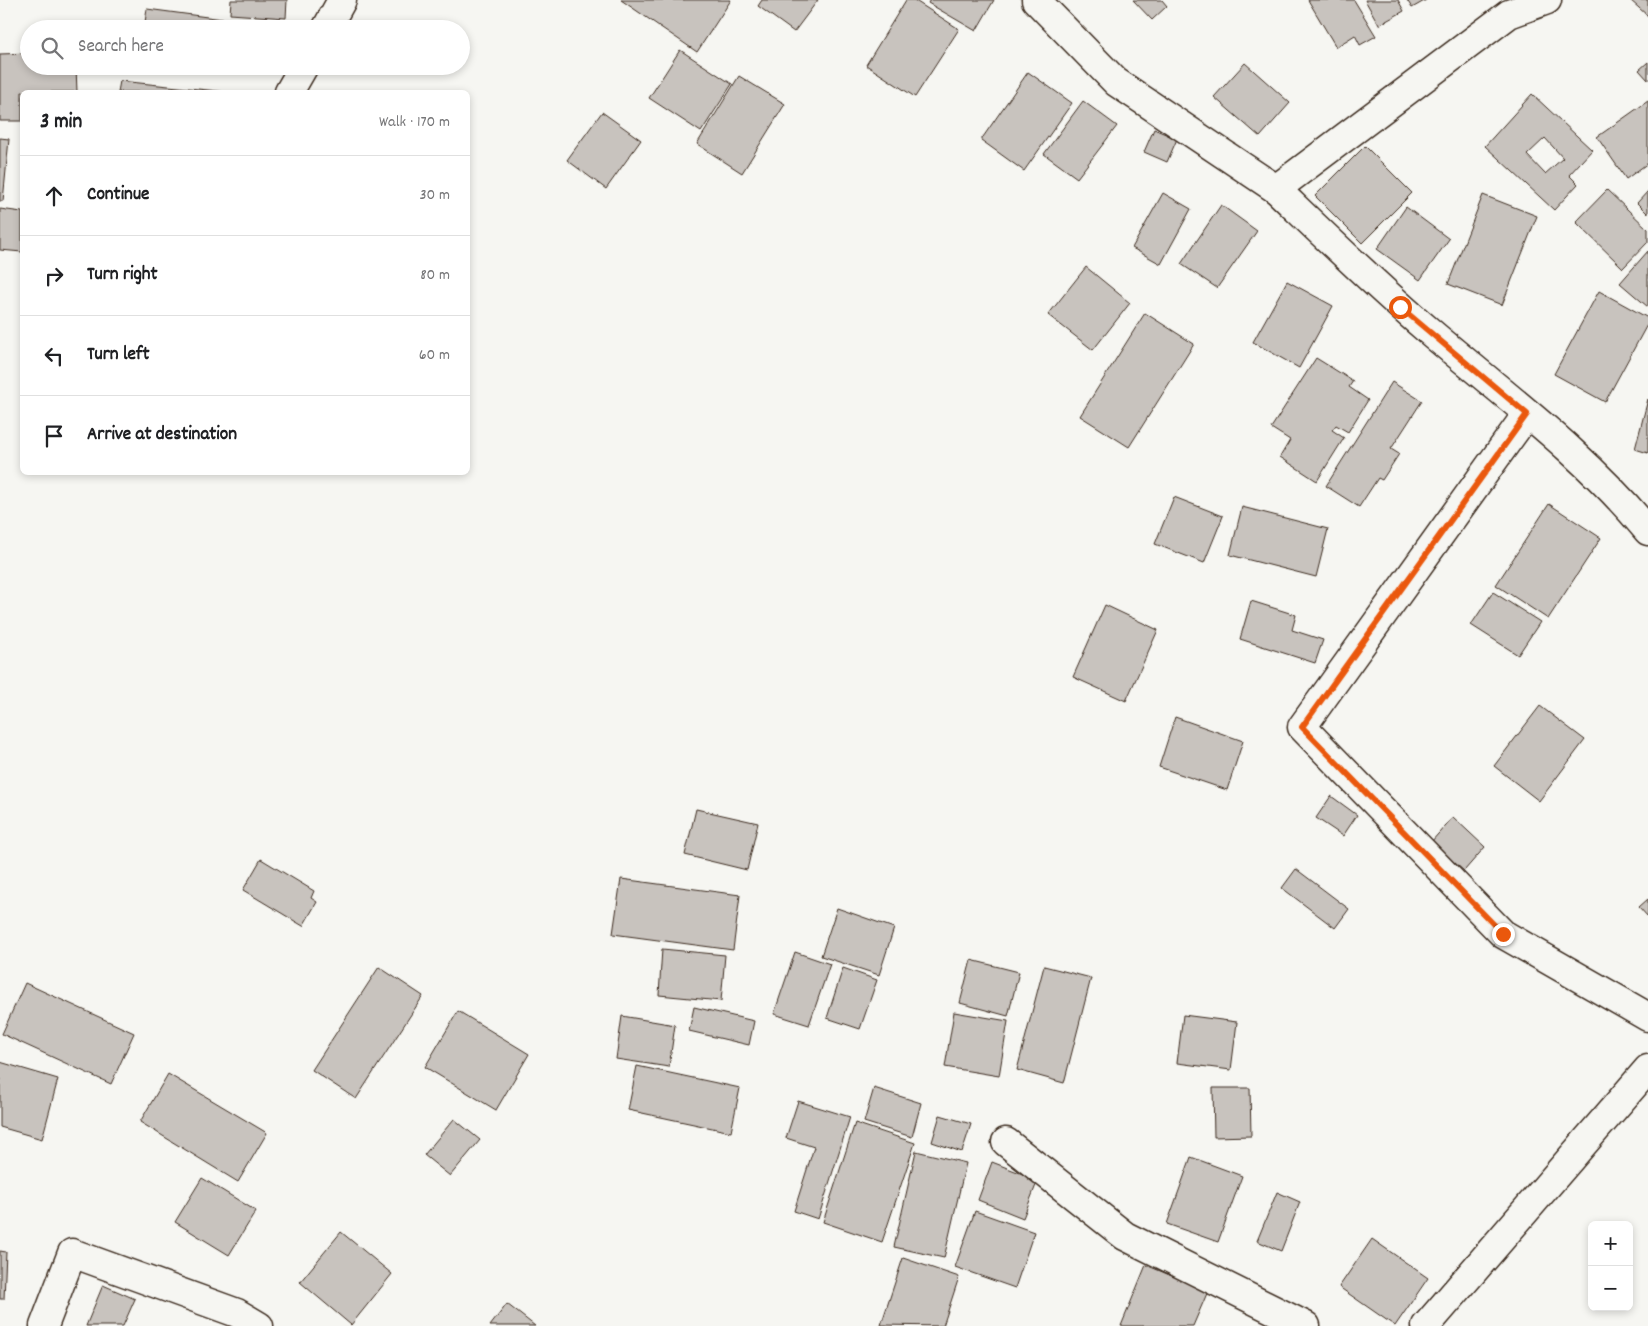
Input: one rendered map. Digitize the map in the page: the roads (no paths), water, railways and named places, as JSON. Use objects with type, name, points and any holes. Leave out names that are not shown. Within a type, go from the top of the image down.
[{"type":"street","points":[[331,20],[342,0]]},
{"type":"street","points":[[1036,0],[1116,82],[1276,189],[1400,307],[1589,466],[1620,496],[1648,530]]},
{"type":"street","points":[[1276,189],[1509,14],[1547,0]]},
{"type":"street","points":[[291,90],[299,75]]},
{"type":"street","points":[[1527,414],[1302,727],[1503,934],[1648,1018]]},
{"type":"street","points":[[1426,1326],[1648,1069]]},
{"type":"street","points":[[1006,1142],[1125,1236],[1306,1326]]},
{"type":"street","points":[[44,1326],[72,1253],[237,1313],[259,1326]]}]
